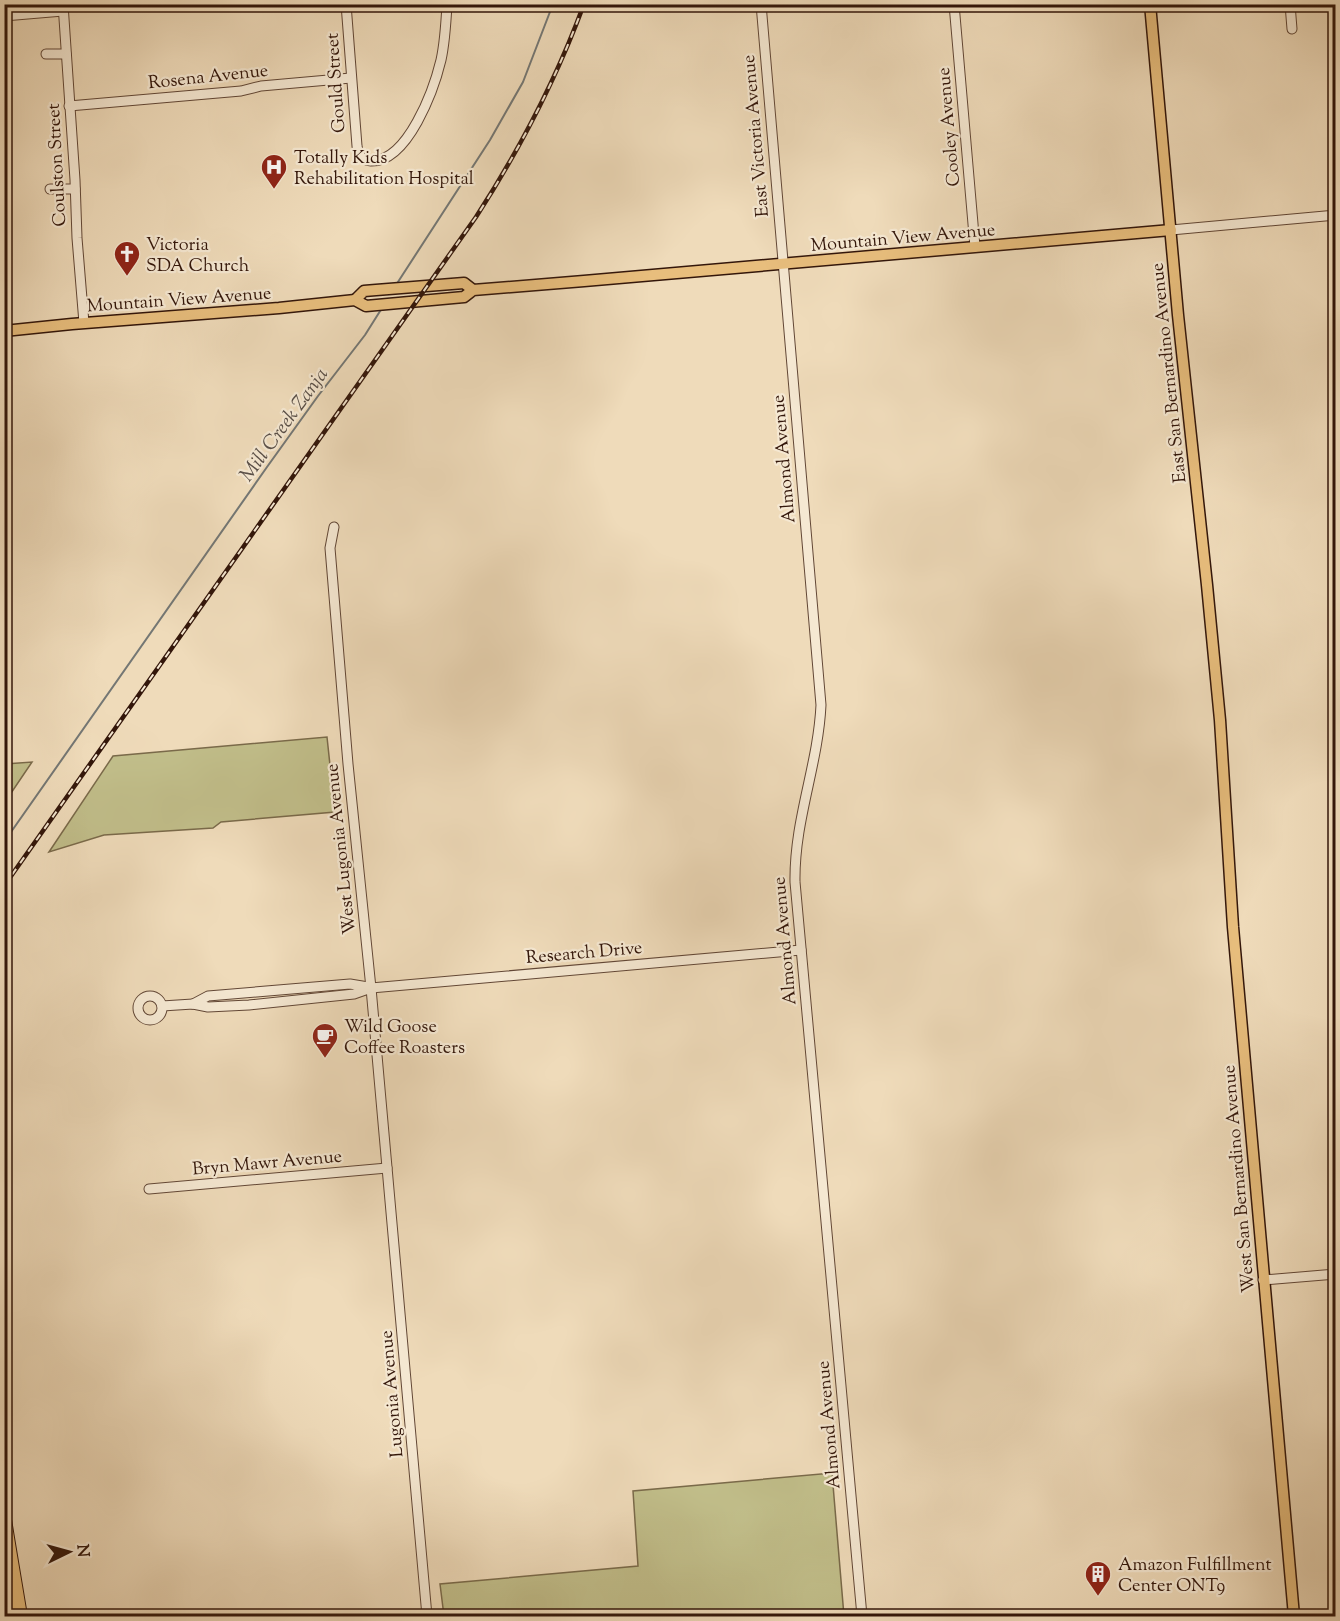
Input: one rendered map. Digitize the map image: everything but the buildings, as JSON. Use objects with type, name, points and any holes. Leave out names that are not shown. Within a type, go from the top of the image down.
[{"type":"highway","points":[[4,1520],[20,1617]]},
{"type":"main road","name":"East San Bernardino Avenue","points":[[1150,4],[1178,315],[1221,737]]},
{"type":"main road","name":"Mountain View Avenue","points":[[4,331],[355,300],[366,306],[464,297],[473,290],[1171,230]]},
{"type":"main road","name":"Mountain View Avenue","points":[[355,300],[364,291],[417,286],[464,283],[473,290]]},
{"type":"main road","name":"West San Bernardino Avenue","points":[[1221,737],[1233,927],[1294,1617]]},
{"type":"street","name":"Gould Street","points":[[346,4],[358,153],[362,158],[372,161],[394,151],[415,127],[430,95],[441,60],[447,4]]},
{"type":"street","name":"East Victoria Avenue","points":[[761,4],[782,264]]},
{"type":"street","name":"Cooley Avenue","points":[[954,4],[975,247]]},
{"type":"street","points":[[1290,4],[1292,29]]},
{"type":"street","points":[[4,16],[63,8]]},
{"type":"street","name":"Coulston Street","points":[[63,8],[84,323]]},
{"type":"street","points":[[46,54],[66,54]]},
{"type":"street","name":"Rosena Avenue","points":[[69,106],[241,91],[261,86],[351,78]]},
{"type":"street","points":[[50,189],[75,189]]},
{"type":"street","name":"Mountain View Avenue","points":[[1171,230],[1335,215]]},
{"type":"street","name":"Almond Avenue","points":[[782,264],[820,705],[818,740],[798,830],[795,882],[862,1617]]},
{"type":"street","name":"West Lugonia Avenue","points":[[334,527],[330,548],[337,633],[353,824],[387,1168]]},
{"type":"street","name":"Research Drive","points":[[162,1006],[193,1004],[207,996],[350,984],[371,988],[801,950]]},
{"type":"street","name":"Bryn Mawr Avenue","points":[[149,1189],[387,1168]]},
{"type":"street","name":"Lugonia Avenue","points":[[387,1168],[427,1617]]},
{"type":"street","points":[[1263,1280],[1335,1274]]},
{"type":"shaded area","points":[[327,737],[335,812],[221,822],[213,828],[104,835],[49,852],[113,756]]},
{"type":"shaded area","points":[[32,762],[5,802],[5,764]]},
{"type":"shaded area","points":[[832,1473],[844,1616],[444,1616],[440,1584],[638,1566],[633,1491]]},
{"type":"waterway","name":"Mill Creek Zanja","points":[[396,285],[490,140],[523,82],[553,4]]},
{"type":"waterway","name":"Mill Creek Zanja","points":[[4,842],[267,467],[365,335],[382,308]]},
{"type":"railway","points":[[4,886],[476,217],[508,166],[536,113],[562,60],[584,4]]},
{"type":"place","name":"Totally Kids Rehabilitation Hospital","points":[[274,190]]},
{"type":"place","name":"Victoria SDA Church","points":[[127,277]]},
{"type":"place","name":"Wild Goose Coffee Roasters","points":[[325,1059]]},
{"type":"place","name":"Amazon Fulfillment Center ONT9","points":[[1098,1597]]}]
